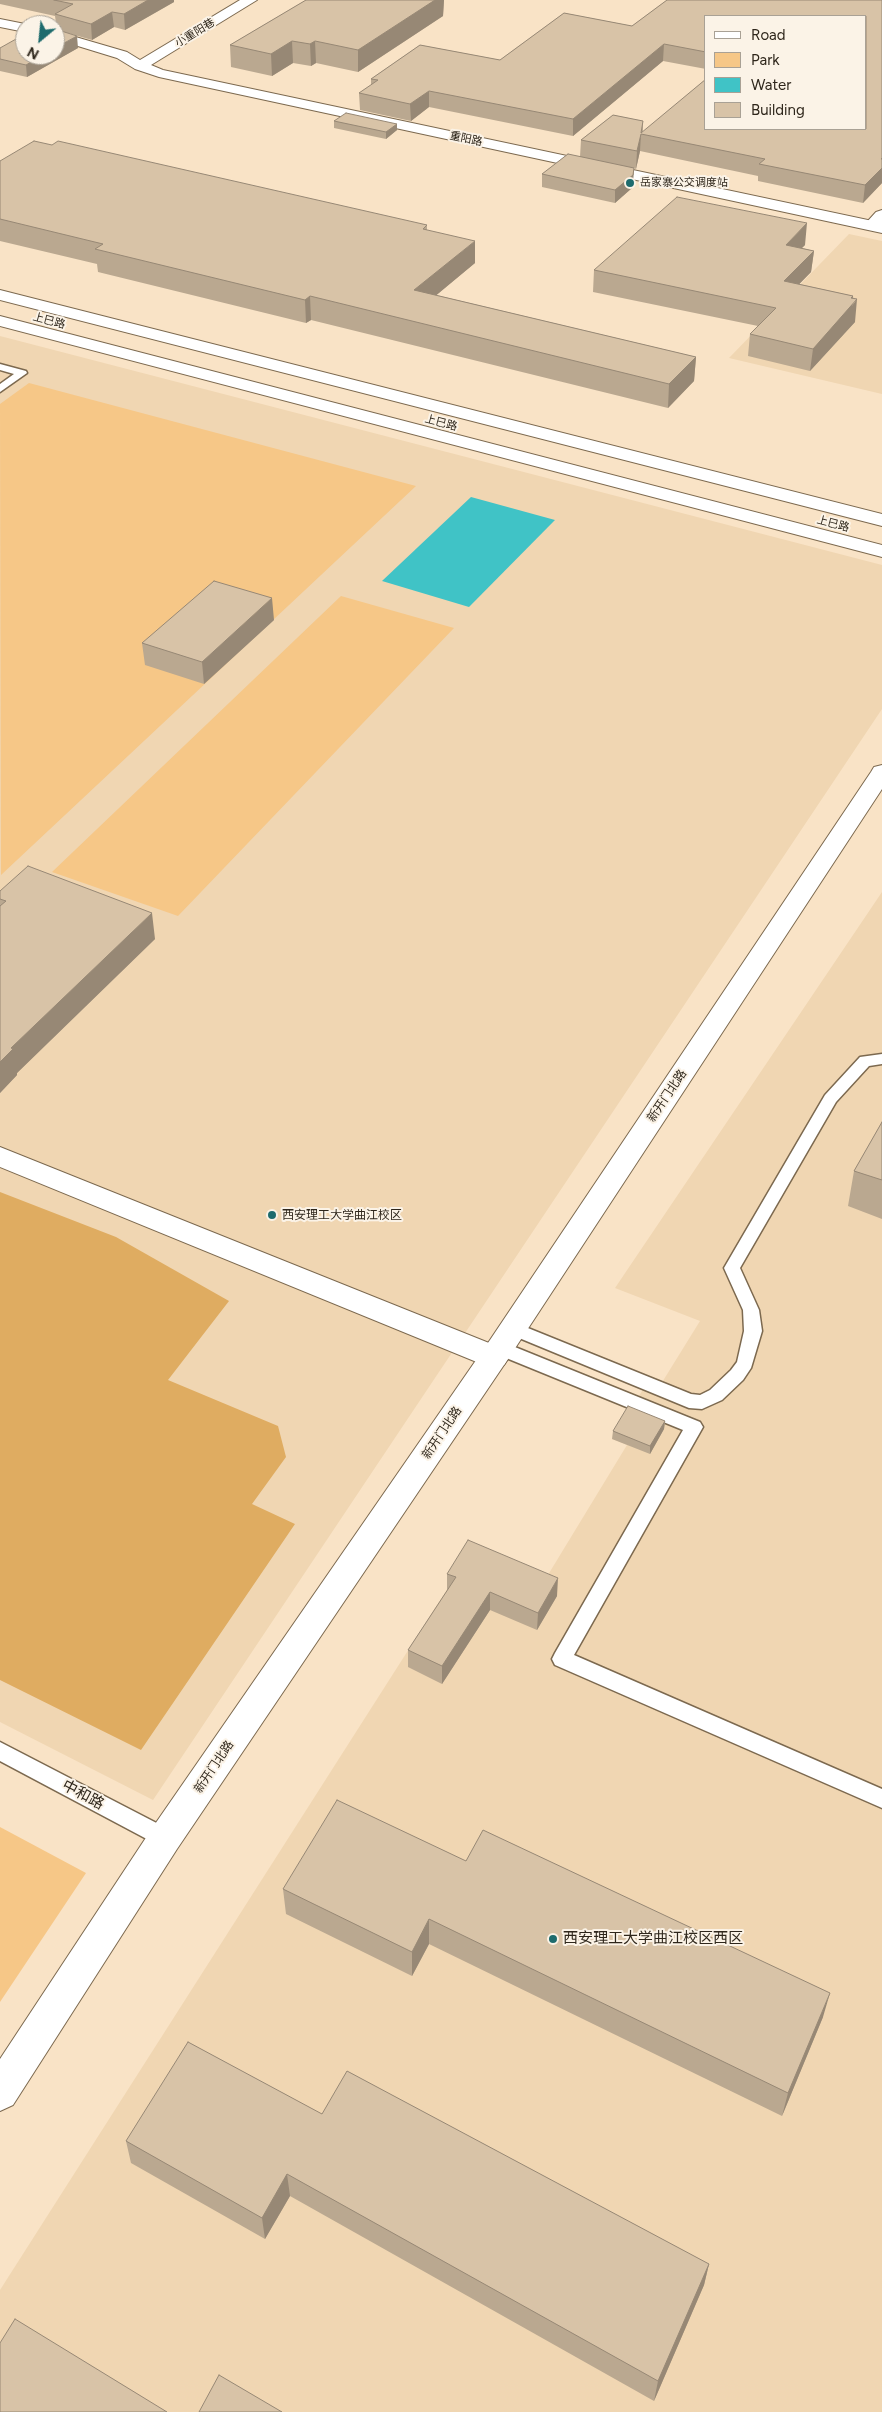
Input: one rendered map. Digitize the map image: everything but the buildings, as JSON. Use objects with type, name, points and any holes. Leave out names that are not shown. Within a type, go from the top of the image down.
[{"type":"street","name":"小重阳巷","points":[[140,66],[250,0]]},
{"type":"street","points":[[0,23],[15,26]]},
{"type":"street","name":"重阳路","points":[[65,38],[122,55],[140,66],[159,73],[879,223]]},
{"type":"street","points":[[0,282],[882,504]]},
{"type":"street","name":"上巳路","points":[[0,295],[882,520]]},
{"type":"street","name":"上巳路","points":[[0,309],[882,537]]},
{"type":"street","points":[[0,321],[882,551]]},
{"type":"street","name":"新开门北路","points":[[0,2092],[165,1838],[502,1344],[882,772]]},
{"type":"street","points":[[0,1156],[502,1344]]},
{"type":"lane","points":[[0,367],[22,373],[0,389]]},
{"type":"lane","points":[[502,1344],[689,1401],[702,1402],[716,1395],[737,1374],[744,1363],[753,1331],[751,1310],[732,1268],[830,1099],[865,1061],[882,1059]]},
{"type":"lane","points":[[502,1344],[694,1427],[562,1659],[882,1799]]},
{"type":"lane","name":"中和路","points":[[0,1751],[165,1838]]},
{"type":"shaded area","points":[[849,234],[882,241],[882,394],[729,358]]},
{"type":"shaded area","name":"西安理工大学曲江校区","points":[[0,336],[882,565],[882,709],[153,1800],[0,1722]]},
{"type":"shaded area","name":"西安理工大学曲江校区西区","points":[[882,892],[882,2412],[0,2412],[0,2290],[467,1558],[540,1588],[627,1445],[612,1439],[649,1380],[661,1384],[700,1321],[615,1288]]},
{"type":"shaded area","points":[[0,1192],[116,1237],[229,1301],[168,1380],[278,1426],[286,1457],[252,1504],[295,1524],[141,1750],[0,1680]]},
{"type":"green space","points":[[29,383],[416,486],[1,875],[0,404]]},
{"type":"green space","points":[[341,596],[454,628],[178,916],[52,872]]},
{"type":"green space","points":[[0,1827],[86,1873],[0,2002]]},
{"type":"water","points":[[471,497],[555,520],[469,607],[382,581]]},
{"type":"place","name":"岳家寨公交调度站","points":[[630,183]]},
{"type":"place","name":"西安理工大学曲江校区","points":[[272,1215]]},
{"type":"place","name":"西安理工大学曲江校区西区","points":[[553,1939]]}]
